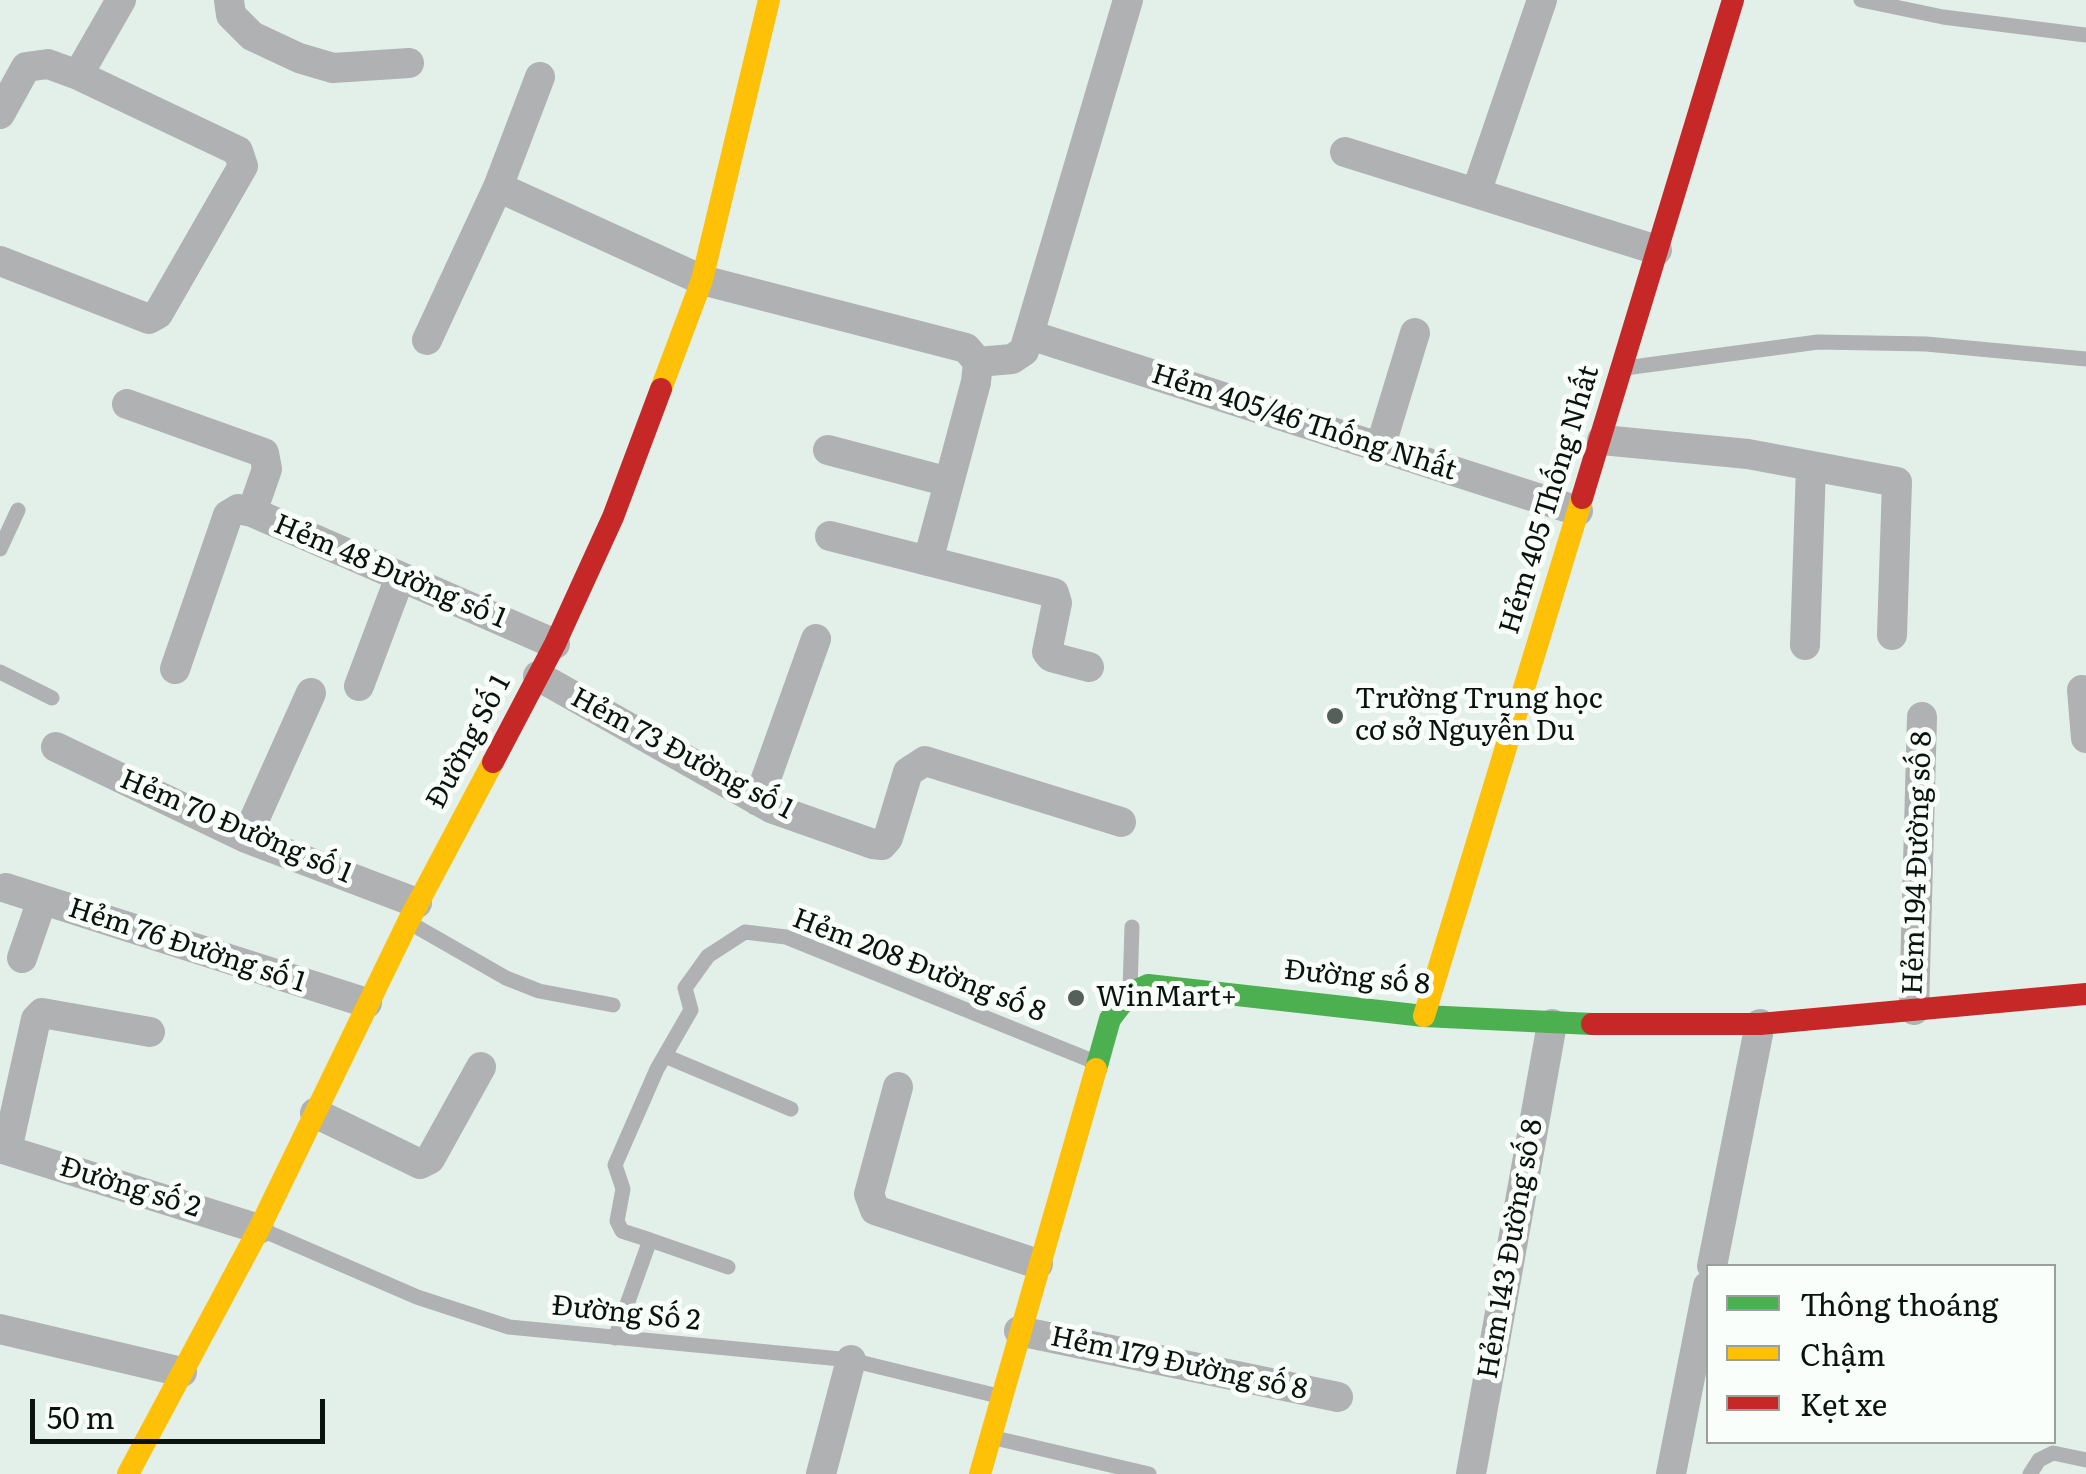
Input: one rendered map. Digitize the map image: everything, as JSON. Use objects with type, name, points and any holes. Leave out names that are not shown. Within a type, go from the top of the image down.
[{"type":"street","points":[[78,75],[121,0]]},
{"type":"street","points":[[229,0],[231,16],[252,36],[299,58],[332,68],[409,63]]},
{"type":"street","name":"Đường Số 1","points":[[128,1474],[259,1229],[412,912],[555,644],[613,517],[702,280],[769,0]]},
{"type":"street","points":[[978,362],[1012,359],[1024,352],[1128,0]]},
{"type":"street","points":[[1476,193],[1542,0]]},
{"type":"street","name":"Hẻm 405 Thống Nhất","points":[[1424,1016],[1733,0]]},
{"type":"street","points":[[0,260],[149,320],[158,314],[243,166],[238,151],[48,64],[26,67],[2,105]]},
{"type":"street","points":[[426,340],[498,187],[540,77]]},
{"type":"street","points":[[1344,152],[1657,250]]},
{"type":"street","points":[[498,187],[702,280],[966,348],[978,362]]},
{"type":"street","points":[[1380,448],[1415,333]]},
{"type":"street","name":"Hẻm 405/46 Thống Nhất","points":[[1030,334],[1578,512]]},
{"type":"street","points":[[928,561],[978,362]]},
{"type":"street","name":"Hẻm 48 Đường số 1","points":[[126,404],[264,454],[267,469],[252,512],[555,644]]},
{"type":"street","points":[[1602,440],[1748,454],[1897,482],[1892,635]]},
{"type":"street","points":[[828,450],[950,482]]},
{"type":"street","points":[[1805,645],[1811,466]]},
{"type":"street","points":[[175,669],[228,516],[238,509],[252,512]]},
{"type":"street","points":[[830,536],[1054,593],[1057,602],[1048,652],[1051,657],[1090,666]]},
{"type":"street","points":[[359,686],[400,576]]},
{"type":"street","points":[[758,801],[816,639]]},
{"type":"street","name":"Hẻm 73 Đường số 1","points":[[538,676],[758,801],[882,845],[908,772],[924,761],[1121,822]]},
{"type":"street","points":[[2082,690],[2086,738]]},
{"type":"street","points":[[246,838],[311,693]]},
{"type":"street","name":"Hẻm 194 Đường số 8","points":[[1914,1010],[1922,717]]},
{"type":"street","name":"Hẻm 70 Đường số 1","points":[[56,748],[412,912]]},
{"type":"street","name":"Hẻm 76 Đường số 1","points":[[6,888],[368,1003]]},
{"type":"street","points":[[22,958],[42,900]]},
{"type":"street","name":"Đường số 8","points":[[1130,992],[1148,985],[1424,1016],[1552,1024],[1760,1024],[2086,994]]},
{"type":"street","points":[[980,1474],[1095,1062],[1110,1019],[1130,992]]},
{"type":"street","points":[[3,1149],[36,1019],[42,1013],[150,1032]]},
{"type":"street","name":"Hẻm 143 Đường số 8","points":[[1471,1474],[1552,1024]]},
{"type":"street","points":[[1712,1264],[1760,1024]]},
{"type":"street","points":[[315,1113],[420,1164],[430,1159],[481,1067]]},
{"type":"street","points":[[898,1088],[869,1194],[876,1210],[1038,1264]]},
{"type":"street","name":"Đường số 2","points":[[3,1149],[259,1229]]},
{"type":"street","points":[[1672,1474],[1706,1296]]},
{"type":"street","points":[[0,1329],[182,1372]]},
{"type":"street","name":"Hẻm 179 Đường số 8","points":[[1019,1331],[1338,1398]]},
{"type":"street","points":[[821,1474],[851,1360]]},
{"type":"lane","points":[[1861,0],[1942,18],[2086,35]]},
{"type":"lane","points":[[1621,369],[1818,342],[1926,344],[2086,359]]},
{"type":"lane","points":[[0,549],[18,510]]},
{"type":"lane","points":[[0,672],[52,698]]},
{"type":"lane","points":[[412,912],[523,984],[560,996],[613,1005]]},
{"type":"lane","points":[[1130,992],[1132,927]]},
{"type":"lane","name":"Hẻm 208 Đường số 8","points":[[665,1056],[691,1010],[685,988],[708,956],[745,932],[786,937],[1095,1062]]},
{"type":"lane","points":[[728,1267],[622,1231],[616,1221],[623,1189],[615,1165],[665,1056],[790,1109]]},
{"type":"lane","name":"Đường Số 2","points":[[259,1229],[417,1297],[509,1327],[851,1360],[1002,1397]]},
{"type":"lane","points":[[615,1338],[650,1240]]},
{"type":"lane","points":[[991,1437],[1149,1474]]},
{"type":"lane","points":[[2030,1474],[2039,1460],[2053,1453],[2086,1460]]},
{"type":"traffic: fast","points":[[1096,1069],[1110,1019],[1130,993],[1148,985],[1424,1016],[1592,1024]]},
{"type":"traffic: slow","points":[[661,389],[702,280],[769,0]]},
{"type":"traffic: slow","points":[[1424,1016],[1582,498]]},
{"type":"traffic: slow","points":[[128,1474],[259,1229],[408,922],[493,762]]},
{"type":"traffic: slow","points":[[980,1474],[1096,1069]]},
{"type":"traffic: jam","points":[[1582,498],[1733,0]]},
{"type":"traffic: jam","points":[[493,762],[555,644],[613,517],[661,389]]},
{"type":"traffic: jam","points":[[1592,1024],[1760,1024],[2086,994]]},
{"type":"place","name":"Trường Trung học cơ sở Nguyễn Du","points":[[1335,716]]},
{"type":"place","name":"WinMart+","points":[[1076,998]]}]
